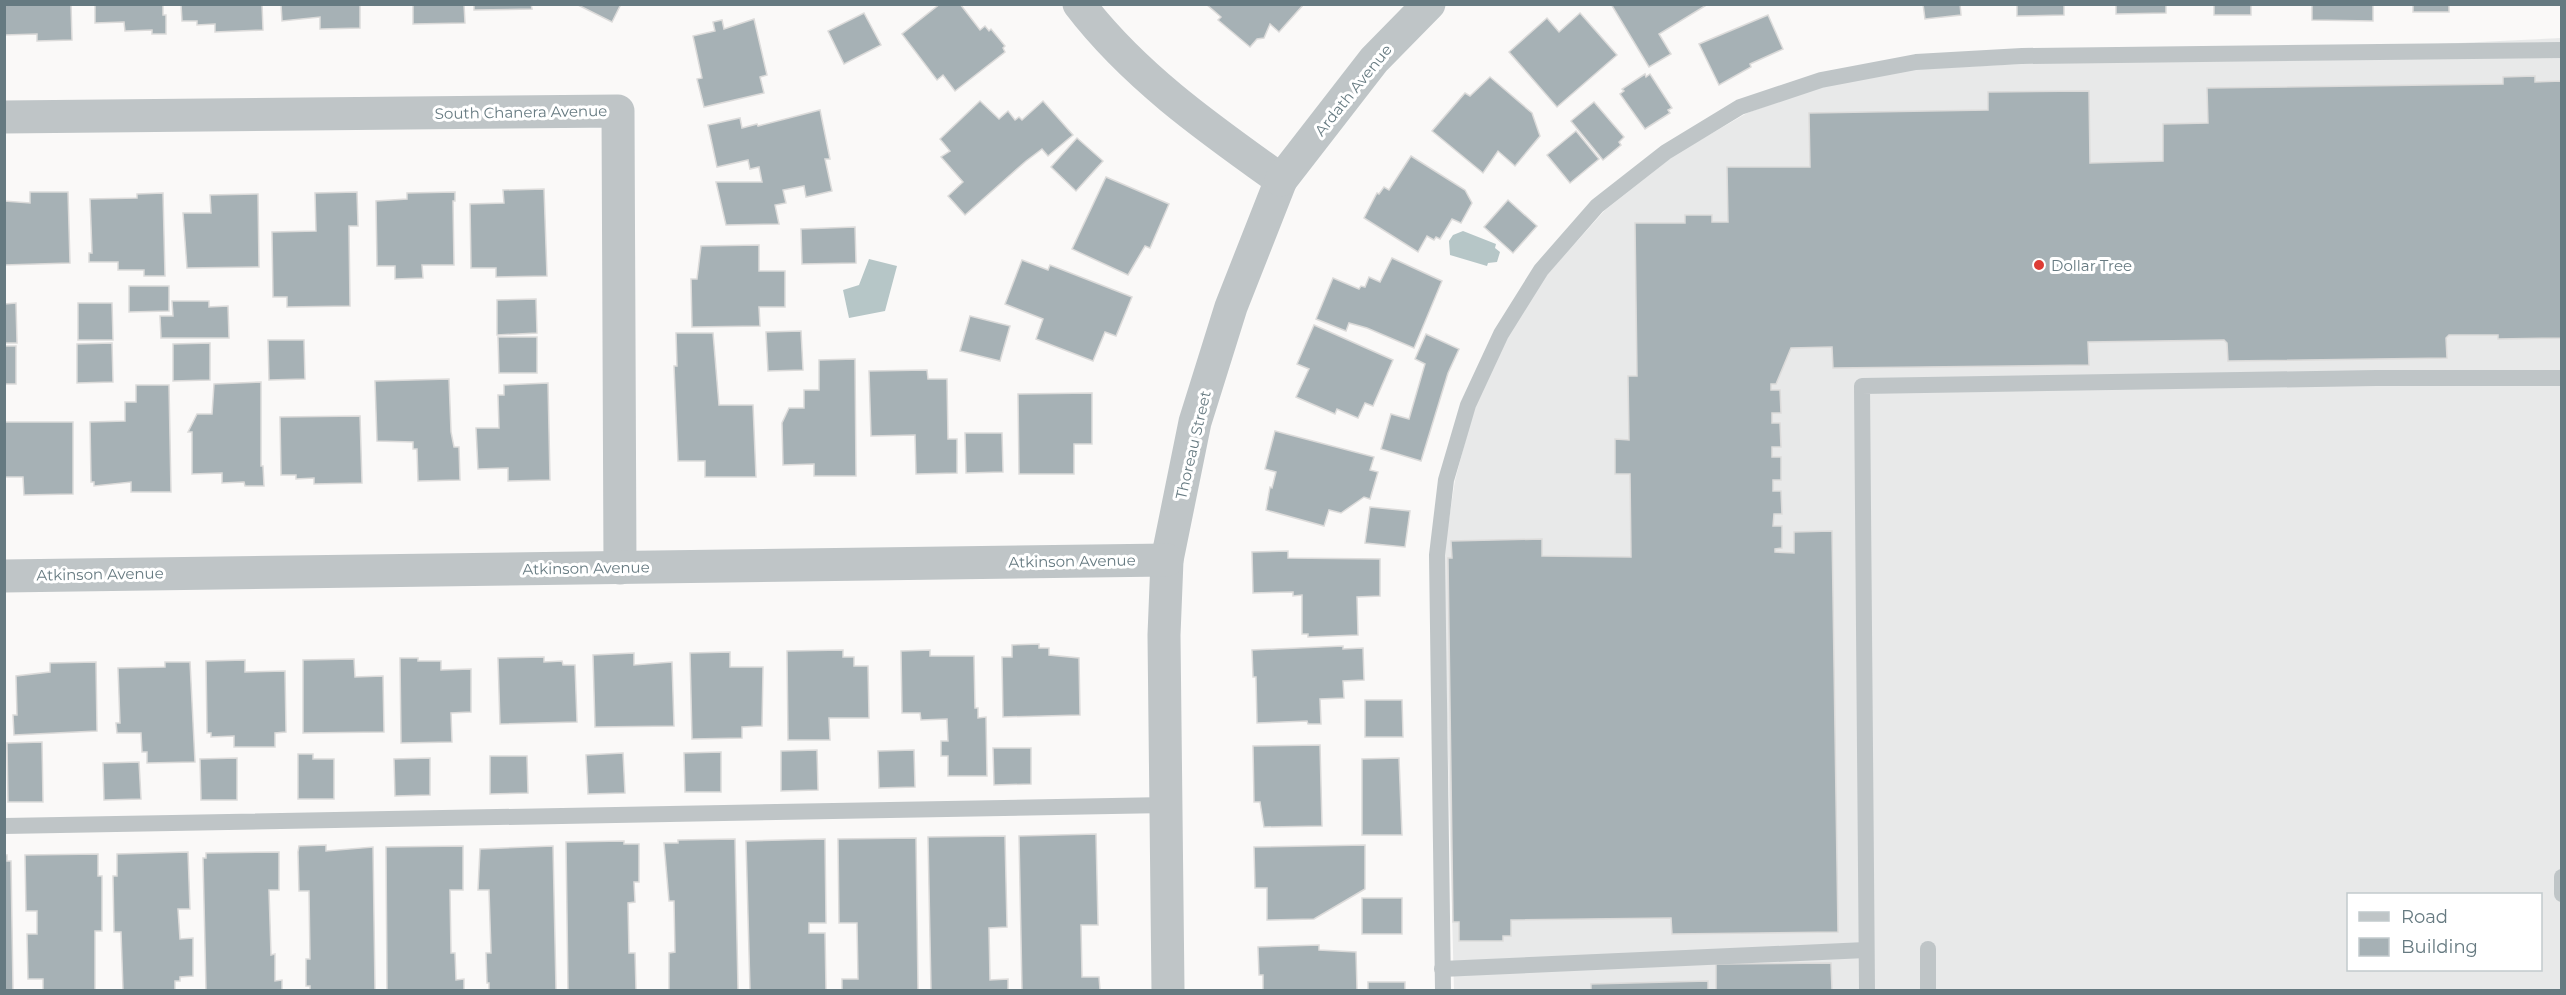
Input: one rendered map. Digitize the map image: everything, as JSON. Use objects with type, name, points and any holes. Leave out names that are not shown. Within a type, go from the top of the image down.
[{"type":"street","points":[[1079,4],[1098,29],[1175,103],[1281,180]]},
{"type":"street","name":"Ardath Avenue","points":[[1281,180],[1374,60],[1429,4]]},
{"type":"street","name":"South Chanera Avenue","points":[[4,117],[618,111],[620,568]]},
{"type":"street","name":"Thoreau Street","points":[[1168,990],[1164,635],[1167,560],[1195,422],[1231,307],[1281,180]]},
{"type":"street","name":"Atkinson Avenue","points":[[4,576],[1167,560]]},
{"type":"lane","points":[[1443,990],[1437,555],[1446,480],[1468,405],[1501,334],[1541,270],[1597,206],[1666,152],[1740,107],[1821,80],[1916,62],[2022,56],[2562,50]]},
{"type":"lane","points":[[1867,990],[1862,386],[2376,378],[2562,378]]},
{"type":"lane","points":[[4,826],[1167,804]]},
{"type":"lane","points":[[2562,877],[2562,894]]},
{"type":"lane","points":[[1928,949],[1928,990]]},
{"type":"lane","points":[[1443,969],[1866,950]]},
{"type":"shaded area","points":[[2561,38],[2561,990],[1454,990],[1443,559],[1455,480],[1473,412],[1503,342],[1544,278],[1605,210],[1676,154],[1747,113],[1819,87],[1918,69]]},
{"type":"shaded area","points":[[1463,231],[1496,244],[1495,248],[1500,252],[1497,262],[1488,263],[1487,266],[1450,255],[1449,241],[1453,235]]},
{"type":"shaded area","points":[[869,259],[897,266],[885,311],[849,318],[843,290],[859,285]]},
{"type":"building","points":[[4,4],[71,4],[72,40],[37,41],[37,34],[4,35]]},
{"type":"building","points":[[95,4],[163,4],[163,15],[166,15],[166,34],[152,34],[152,30],[125,31],[124,22],[95,23]]},
{"type":"building","points":[[181,4],[262,4],[263,30],[215,32],[215,24],[197,25],[197,21],[182,21]]},
{"type":"building","points":[[281,4],[360,4],[360,28],[320,29],[320,17],[282,21]]},
{"type":"building","points":[[384,4],[464,4],[465,23],[413,24],[413,5]]},
{"type":"building","points":[[474,4],[531,4],[532,9],[474,10]]},
{"type":"building","points":[[576,4],[621,4],[612,22]]},
{"type":"building","points":[[940,4],[960,4],[980,30],[985,26],[989,31],[991,29],[1005,46],[1003,48],[1005,52],[955,91],[943,75],[937,80],[902,34]]},
{"type":"building","points":[[1206,4],[1304,4],[1279,32],[1270,24],[1264,38],[1257,39],[1250,47],[1218,20],[1221,17]]},
{"type":"building","points":[[1611,4],[1704,4],[1705,6],[1659,34],[1671,54],[1649,67]]},
{"type":"building","points":[[1923,4],[1960,4],[1961,15],[1925,19]]},
{"type":"building","points":[[2017,4],[2064,4],[2064,15],[2017,16]]},
{"type":"building","points":[[2116,4],[2166,4],[2166,13],[2116,14]]},
{"type":"building","points":[[2214,4],[2251,4],[2251,15],[2214,15]]},
{"type":"building","points":[[2312,4],[2373,4],[2373,21],[2312,20]]},
{"type":"building","points":[[2413,4],[2449,4],[2449,12],[2413,12]]},
{"type":"building","points":[[864,13],[881,45],[844,64],[828,31]]},
{"type":"building","points":[[1580,13],[1617,55],[1557,107],[1509,52],[1547,18],[1559,32]]},
{"type":"building","points":[[1768,15],[1783,49],[1750,64],[1751,67],[1719,85],[1699,44]]},
{"type":"building","points":[[754,19],[767,75],[760,77],[764,93],[704,107],[697,79],[702,78],[693,36],[715,31],[713,22],[722,20],[724,29]]},
{"type":"building","points":[[1645,74],[1646,77],[1650,74],[1672,108],[1668,110],[1670,113],[1645,129],[1620,94],[1624,91],[1622,89]]},
{"type":"building","points":[[2535,76],[2535,82],[2562,81],[2562,338],[2498,339],[2498,335],[2449,335],[2446,338],[2447,358],[2228,361],[2227,343],[2224,340],[2088,342],[2089,365],[1833,368],[1832,347],[1791,348],[1776,384],[1771,384],[1771,390],[1780,390],[1781,413],[1772,413],[1772,423],[1780,423],[1781,447],[1772,447],[1772,457],[1781,457],[1781,480],[1773,480],[1773,491],[1781,491],[1782,514],[1774,514],[1773,526],[1782,526],[1782,548],[1775,549],[1775,552],[1794,553],[1794,532],[1832,531],[1838,932],[1672,934],[1671,918],[1511,920],[1511,936],[1503,936],[1503,941],[1459,941],[1459,922],[1453,922],[1448,558],[1452,558],[1451,541],[1542,539],[1542,556],[1631,557],[1630,474],[1615,474],[1615,439],[1629,440],[1628,376],[1637,376],[1635,223],[1685,223],[1685,215],[1712,215],[1712,222],[1728,222],[1727,167],[1810,167],[1809,113],[1988,110],[1988,92],[2089,91],[2090,163],[2163,161],[2163,124],[2208,123],[2207,88],[2503,84],[2503,77]]},
{"type":"building","points":[[1490,77],[1532,113],[1540,136],[1515,166],[1498,151],[1483,173],[1432,131],[1465,93],[1470,96]]},
{"type":"building","points":[[980,101],[999,119],[1008,111],[1015,120],[1019,117],[1022,120],[1043,101],[1073,135],[1048,156],[1042,149],[965,215],[948,196],[963,182],[941,157],[950,151],[940,139]]},
{"type":"building","points":[[1594,102],[1624,137],[1619,142],[1621,145],[1603,160],[1571,121]]},
{"type":"building","points":[[820,110],[830,159],[825,159],[832,191],[806,197],[804,186],[783,190],[786,203],[775,205],[779,224],[726,225],[716,182],[762,182],[759,167],[750,169],[748,160],[717,167],[708,125],[740,118],[742,128],[757,124],[758,126]]},
{"type":"building","points":[[1576,131],[1599,159],[1570,183],[1547,155]]},
{"type":"building","points":[[1077,138],[1103,161],[1076,191],[1051,167]]},
{"type":"building","points":[[1411,156],[1465,190],[1472,203],[1461,223],[1452,219],[1440,239],[1436,237],[1434,240],[1427,236],[1418,252],[1364,218],[1377,193],[1379,194],[1384,187],[1389,190]]},
{"type":"building","points":[[1106,177],[1169,204],[1150,248],[1145,246],[1128,275],[1072,249]]},
{"type":"building","points":[[544,189],[547,276],[496,277],[496,268],[471,268],[470,204],[504,203],[503,190]]},
{"type":"building","points":[[30,192],[68,192],[70,263],[4,265],[4,201],[30,203]]},
{"type":"building","points":[[357,192],[358,226],[349,226],[350,306],[287,307],[287,297],[273,297],[272,232],[316,231],[315,193]]},
{"type":"building","points":[[455,192],[455,201],[453,201],[454,265],[422,265],[423,278],[395,279],[395,266],[377,266],[376,201],[407,199],[407,193]]},
{"type":"building","points":[[163,193],[165,276],[144,276],[144,270],[118,270],[118,262],[89,262],[89,253],[92,253],[90,199],[137,198],[137,194]]},
{"type":"building","points":[[258,194],[259,267],[187,268],[183,213],[211,213],[210,195]]},
{"type":"building","points":[[1508,200],[1537,226],[1513,253],[1484,227]]},
{"type":"building","points":[[855,227],[856,263],[802,264],[801,229]]},
{"type":"building","points":[[759,245],[759,271],[785,271],[785,307],[759,307],[760,326],[692,327],[691,279],[697,279],[701,246]]},
{"type":"building","points":[[1392,258],[1442,281],[1414,348],[1367,328],[1349,323],[1346,331],[1316,319],[1333,278],[1359,289],[1361,286],[1365,287],[1369,277],[1380,282]]},
{"type":"building","points":[[1022,260],[1048,270],[1050,265],[1132,297],[1116,336],[1105,332],[1093,361],[1036,339],[1043,319],[1005,304]]},
{"type":"building","points":[[129,286],[169,286],[169,311],[129,312]]},
{"type":"building","points":[[536,299],[537,333],[497,335],[497,300]]},
{"type":"building","points":[[172,301],[209,301],[209,307],[228,306],[229,338],[161,338],[160,316],[173,316]]},
{"type":"building","points":[[16,303],[17,343],[4,343],[4,304]]},
{"type":"building","points":[[78,303],[112,303],[113,340],[78,340]]},
{"type":"building","points":[[970,316],[1010,326],[1000,361],[960,351]]},
{"type":"building","points":[[1314,325],[1393,360],[1373,406],[1365,403],[1358,418],[1337,409],[1335,414],[1296,397],[1309,369],[1297,364]]},
{"type":"building","points":[[801,331],[803,370],[768,371],[766,332]]},
{"type":"building","points":[[676,333],[713,333],[719,405],[753,405],[756,477],[705,477],[705,461],[678,461],[674,366],[677,366]]},
{"type":"building","points":[[1426,334],[1459,349],[1448,373],[1421,461],[1381,449],[1391,414],[1409,419],[1425,364],[1415,359]]},
{"type":"building","points":[[498,337],[537,337],[537,373],[499,373]]},
{"type":"building","points":[[268,340],[304,340],[305,379],[269,380]]},
{"type":"building","points":[[112,343],[113,382],[77,383],[77,344]]},
{"type":"building","points":[[210,343],[210,380],[173,381],[173,344]]},
{"type":"building","points":[[4,346],[16,346],[16,384],[4,384]]},
{"type":"building","points":[[855,359],[856,476],[814,476],[814,464],[783,465],[782,423],[789,408],[804,408],[804,390],[819,390],[819,360]]},
{"type":"building","points":[[927,370],[928,379],[947,379],[948,439],[957,439],[957,473],[916,474],[915,435],[871,436],[869,371]]},
{"type":"building","points":[[449,379],[451,432],[454,447],[459,447],[460,480],[418,481],[417,449],[413,449],[413,442],[377,441],[375,381]]},
{"type":"building","points":[[261,382],[261,466],[263,466],[264,486],[245,486],[244,482],[222,483],[222,473],[192,474],[192,432],[188,432],[197,414],[212,414],[214,384]]},
{"type":"building","points":[[548,383],[550,480],[508,481],[508,468],[478,469],[476,428],[499,428],[498,395],[504,395],[504,385]]},
{"type":"building","points":[[136,385],[169,385],[171,492],[131,492],[131,482],[94,486],[94,482],[91,482],[90,422],[125,421],[125,402],[136,402]]},
{"type":"building","points":[[1092,393],[1092,444],[1074,444],[1074,474],[1019,474],[1018,394]]},
{"type":"building","points":[[360,416],[362,483],[314,484],[314,478],[296,479],[296,475],[281,475],[280,417]]},
{"type":"building","points":[[4,422],[73,422],[73,494],[24,495],[23,477],[4,477]]},
{"type":"building","points":[[1275,431],[1374,457],[1370,470],[1378,472],[1370,499],[1364,497],[1341,513],[1329,510],[1324,526],[1266,510],[1270,487],[1272,488],[1276,472],[1265,469]]},
{"type":"building","points":[[965,433],[1002,433],[1003,472],[966,473]]},
{"type":"building","points":[[1370,507],[1410,511],[1405,547],[1365,543]]},
{"type":"building","points":[[1288,551],[1288,558],[1380,559],[1380,596],[1357,597],[1358,635],[1308,637],[1308,634],[1302,634],[1302,595],[1293,596],[1293,592],[1253,593],[1252,552]]},
{"type":"building","points":[[1039,644],[1039,648],[1049,648],[1049,655],[1079,658],[1080,715],[1003,717],[1002,657],[1012,657],[1012,645]]},
{"type":"building","points":[[1343,646],[1343,649],[1363,648],[1364,680],[1343,681],[1344,698],[1320,699],[1321,724],[1308,724],[1307,721],[1257,723],[1256,677],[1253,677],[1252,650]]},
{"type":"building","points":[[843,650],[843,657],[854,657],[854,666],[868,666],[869,718],[829,718],[830,740],[788,740],[787,651]]},
{"type":"building","points":[[930,650],[930,656],[974,656],[975,708],[978,708],[978,718],[986,717],[987,776],[948,776],[948,756],[941,756],[941,741],[948,741],[947,719],[921,720],[920,713],[902,713],[901,651]]},
{"type":"building","points":[[730,652],[730,667],[763,667],[762,726],[742,727],[742,738],[692,739],[690,653]]},
{"type":"building","points":[[634,653],[634,665],[672,662],[674,726],[595,727],[593,655]]},
{"type":"building","points":[[544,657],[544,662],[562,661],[563,665],[575,665],[577,722],[500,724],[498,658]]},
{"type":"building","points":[[400,658],[441,661],[441,670],[471,669],[471,712],[451,713],[452,742],[401,743]]},
{"type":"building","points":[[354,659],[355,677],[383,676],[384,732],[303,733],[303,660]]},
{"type":"building","points":[[245,660],[245,672],[285,671],[286,732],[275,733],[275,747],[234,747],[234,736],[211,737],[211,733],[207,733],[206,661]]},
{"type":"building","points":[[96,662],[97,731],[14,735],[13,715],[17,715],[16,676],[50,672],[50,663]]},
{"type":"building","points":[[165,662],[190,662],[195,762],[147,763],[147,752],[142,752],[141,733],[117,733],[116,723],[120,723],[118,668],[165,667]]},
{"type":"building","points":[[1365,700],[1402,700],[1403,737],[1365,737]]},
{"type":"building","points":[[42,742],[43,802],[8,802],[7,743]]},
{"type":"building","points":[[1320,745],[1322,826],[1264,827],[1260,802],[1254,802],[1253,746]]},
{"type":"building","points":[[993,748],[1031,748],[1031,784],[994,785]]},
{"type":"building","points":[[817,750],[818,790],[781,791],[781,751]]},
{"type":"building","points":[[914,750],[915,787],[879,788],[878,751]]},
{"type":"building","points":[[721,752],[721,792],[685,792],[684,753]]},
{"type":"building","points":[[623,753],[625,793],[588,794],[586,755]]},
{"type":"building","points":[[298,754],[313,754],[313,759],[334,759],[334,799],[298,799]]},
{"type":"building","points":[[490,756],[527,756],[528,793],[490,794]]},
{"type":"building","points":[[237,758],[237,800],[201,800],[200,759]]},
{"type":"building","points":[[430,758],[430,795],[395,796],[394,759]]},
{"type":"building","points":[[1399,758],[1402,835],[1362,835],[1362,759]]},
{"type":"building","points":[[139,762],[141,799],[104,800],[103,763]]},
{"type":"building","points":[[1096,834],[1098,925],[1081,925],[1082,977],[1099,977],[1100,990],[1022,990],[1019,836]]},
{"type":"building","points":[[1005,836],[1007,927],[989,928],[990,980],[1008,979],[1008,990],[931,990],[928,837]]},
{"type":"building","points":[[916,838],[918,990],[842,990],[842,979],[858,979],[857,923],[839,923],[838,839]]},
{"type":"building","points":[[735,839],[738,990],[669,990],[669,953],[675,952],[674,901],[669,901],[664,843],[678,843],[678,840]]},
{"type":"building","points":[[825,839],[826,923],[809,923],[809,933],[825,933],[826,990],[750,990],[746,841]]},
{"type":"building","points":[[624,841],[624,844],[639,844],[639,882],[634,882],[635,902],[628,903],[629,953],[635,953],[636,990],[568,990],[566,842]]},
{"type":"building","points":[[326,845],[326,851],[373,847],[375,990],[310,990],[310,986],[306,986],[306,959],[310,959],[309,891],[299,891],[298,852],[299,846]]},
{"type":"building","points":[[1365,845],[1365,889],[1314,919],[1267,920],[1267,888],[1255,888],[1254,847]]},
{"type":"building","points":[[463,846],[463,890],[450,890],[451,953],[455,953],[456,980],[464,979],[464,990],[387,990],[386,847]]},
{"type":"building","points":[[553,846],[556,990],[489,990],[486,953],[491,953],[489,890],[478,890],[480,849]]},
{"type":"building","points":[[188,852],[190,909],[178,909],[180,939],[193,938],[193,976],[180,977],[180,981],[175,981],[175,990],[123,990],[121,932],[114,932],[113,876],[117,876],[117,854]]},
{"type":"building","points":[[279,852],[279,890],[269,890],[271,955],[275,954],[275,981],[282,980],[282,990],[206,990],[203,858],[206,858],[206,853]]},
{"type":"building","points":[[98,854],[98,876],[102,876],[102,931],[95,931],[95,990],[43,990],[43,979],[28,979],[27,934],[37,934],[37,911],[26,911],[25,855]]},
{"type":"building","points":[[4,855],[7,855],[7,861],[11,861],[13,990],[4,990]]},
{"type":"building","points":[[1362,898],[1402,898],[1402,934],[1362,934]]},
{"type":"building","points":[[1319,945],[1319,950],[1356,952],[1357,990],[1263,990],[1263,975],[1259,975],[1258,947]]},
{"type":"building","points":[[1831,963],[1832,990],[1716,990],[1716,964]]},
{"type":"building","points":[[1708,981],[1708,990],[1591,990],[1591,984]]},
{"type":"building","points":[[1368,982],[1405,982],[1405,990],[1368,990]]},
{"type":"place","name":"Dollar Tree","points":[[2039,265]]}]
